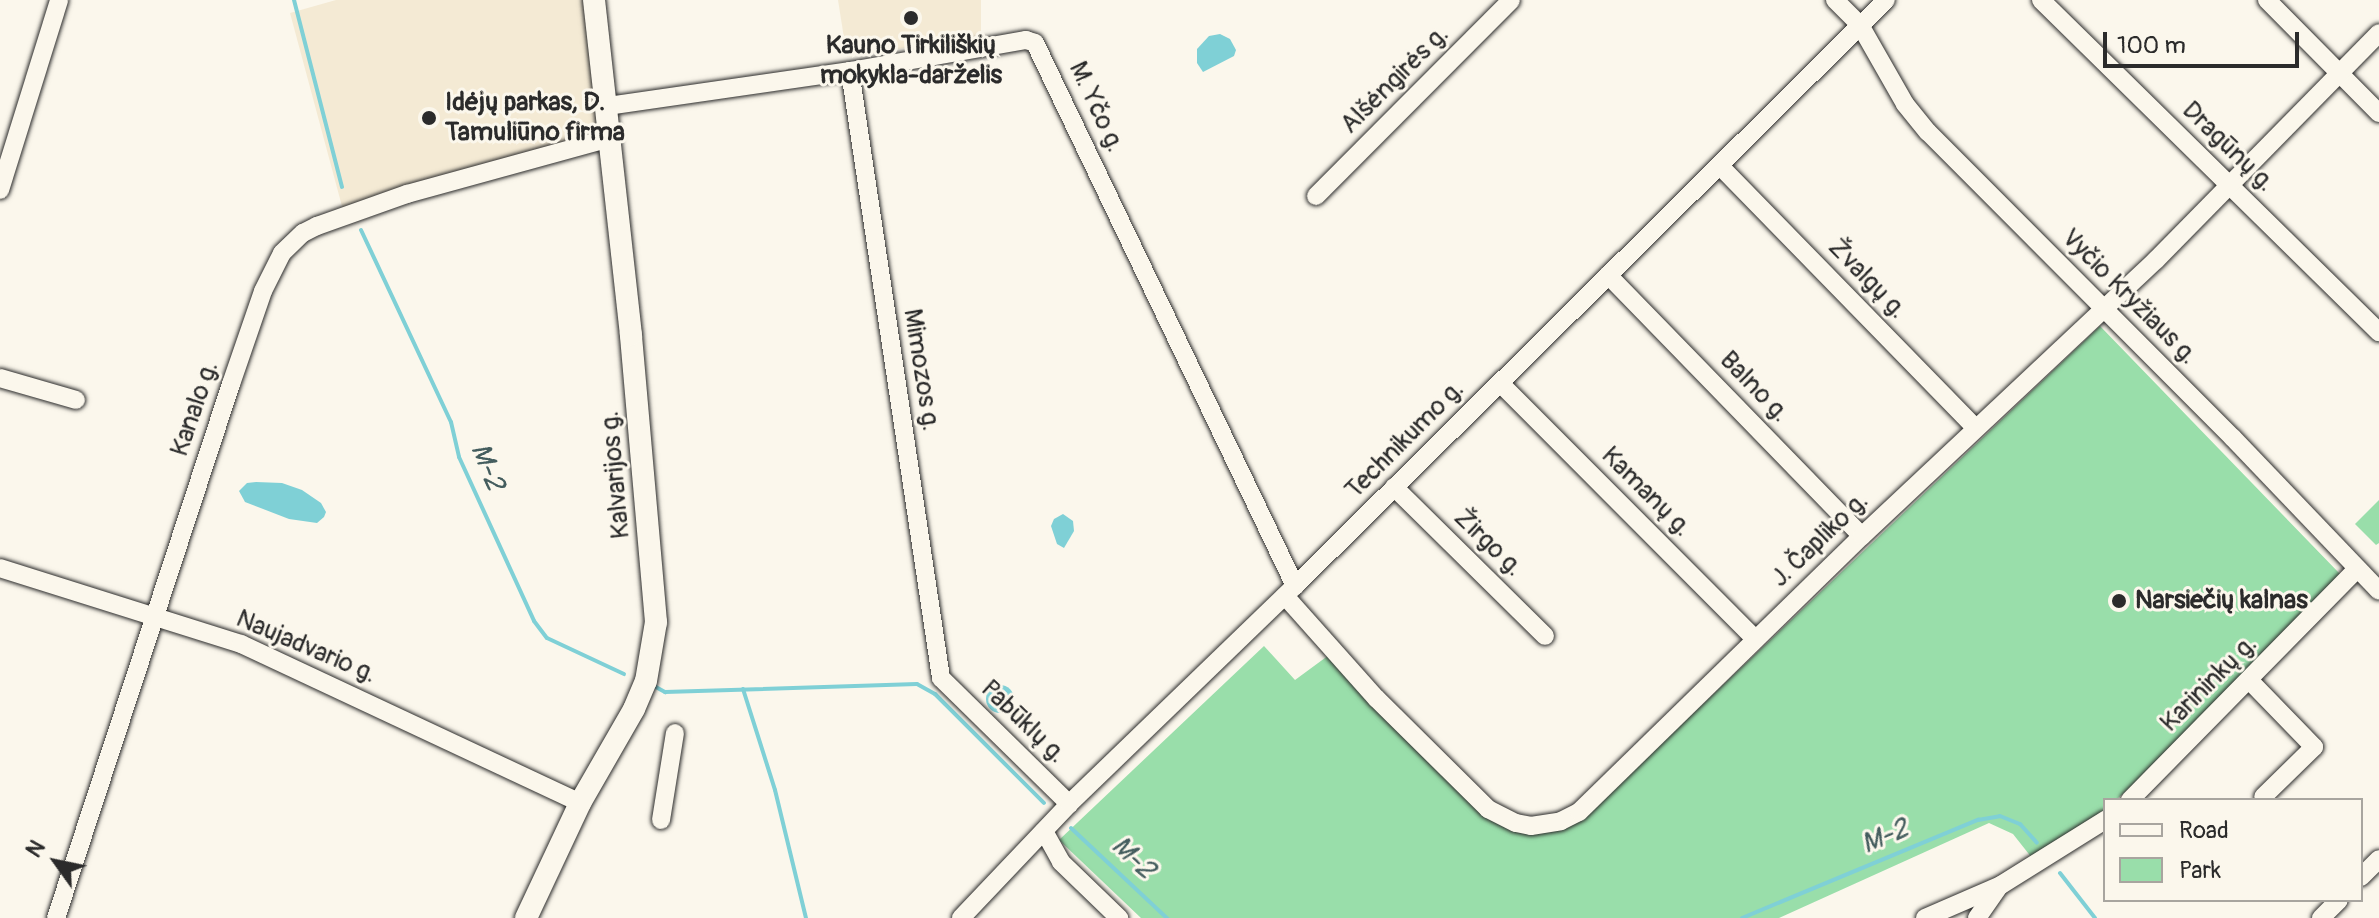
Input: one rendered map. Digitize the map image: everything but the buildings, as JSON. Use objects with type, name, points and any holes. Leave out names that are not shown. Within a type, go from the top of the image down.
[{"type":"main road","name":"Kalvarijos g.","points":[[526,918],[580,803],[646,681],[656,622],[607,106],[594,0]]},
{"type":"street","points":[[0,190],[59,0]]},
{"type":"street","name":"Alšėngirės g.","points":[[1316,196],[1511,0]]},
{"type":"street","name":"Vyčio Kryžiaus g.","points":[[1835,0],[1860,25],[1905,104],[1928,132],[2233,438],[2379,591]]},
{"type":"street","name":"Technikumo g.","points":[[961,918],[1069,804],[1290,591],[1886,0]]},
{"type":"street","name":"Dragūnų g.","points":[[2041,0],[2379,332]]},
{"type":"street","points":[[2267,0],[2379,113]]},
{"type":"street","name":"J. Čapliko g.","points":[[1290,591],[1376,698],[1488,809],[1516,823],[1531,826],[1561,821],[1579,812],[1862,536],[2104,309],[2230,186],[2379,33]]},
{"type":"street","name":"M. Yčo g.","points":[[607,106],[850,71],[1026,40],[1040,49],[1290,591]]},
{"type":"street","name":"Mimozos g.","points":[[850,71],[941,678]]},
{"type":"street","name":"Kanalo g.","points":[[56,918],[153,616],[263,291],[282,253],[317,226],[407,194],[610,138]]},
{"type":"street","name":"Žvalgų g.","points":[[1720,166],[1976,428]]},
{"type":"street","name":"Balno g.","points":[[1608,275],[1862,536]]},
{"type":"street","points":[[0,378],[76,400]]},
{"type":"street","name":"Kamanų g.","points":[[1500,383],[1755,639]]},
{"type":"street","name":"Žirgo g.","points":[[1394,487],[1545,636]]},
{"type":"street","name":"Naujadvario g.","points":[[0,568],[241,644],[580,803]]},
{"type":"street","name":"Karininkų g.","points":[[2132,798],[2357,569]]},
{"type":"street","name":"Pabūklų g.","points":[[941,678],[1069,804]]},
{"type":"street","points":[[2250,681],[2314,747],[2263,797]]},
{"type":"street","points":[[661,820],[675,733]]},
{"type":"street","points":[[1925,918],[2001,885],[2103,821]]},
{"type":"street","points":[[1044,831],[1061,862],[1119,918]]},
{"type":"street","points":[[2363,875],[2379,859]]},
{"type":"street","points":[[1977,918],[2001,885]]},
{"type":"street","points":[[2321,918],[2337,902]]},
{"type":"shaded area","points":[[336,0],[584,0],[600,121],[595,132],[592,137],[374,196],[343,210],[290,13]]},
{"type":"shaded area","name":"Kauno Tirkiliškių mokykla-darželis","points":[[838,0],[981,0],[981,36],[847,57]]},
{"type":"green space","points":[[2100,326],[2341,575],[2134,784],[2118,798],[2103,798],[2103,811],[2082,828],[2032,858],[2013,834],[1989,823],[1779,918],[1141,918],[1059,840],[1264,646],[1295,680],[1329,655],[1504,826],[1600,802]]},
{"type":"green space","points":[[2379,500],[2379,543],[2376,545],[2355,524]]},
{"type":"water","points":[[1220,34],[1230,39],[1236,50],[1234,56],[1203,72],[1197,63],[1197,49],[1209,36]]},
{"type":"water","points":[[247,483],[282,483],[302,490],[321,503],[326,512],[324,517],[317,523],[289,519],[245,502],[239,491]]},
{"type":"water","points":[[1063,514],[1073,521],[1074,531],[1064,548],[1057,544],[1051,526],[1054,519]]},
{"type":"water","points":[[1000,685],[1010,689],[1014,699],[1010,709],[1000,713],[990,709],[986,699],[990,689]]},
{"type":"waterway","name":"M-2","points":[[294,0],[342,187]]},
{"type":"waterway","name":"M-2","points":[[361,230],[451,422],[459,457],[534,621],[547,638],[624,674]]},
{"type":"waterway","name":"M-2","points":[[654,686],[665,692],[917,684],[935,694],[1044,803]]},
{"type":"waterway","points":[[743,689],[775,790],[806,918]]},
{"type":"waterway","name":"M-2","points":[[1742,918],[1978,820],[2000,816],[2020,824],[2037,843]]},
{"type":"waterway","name":"M-2","points":[[1071,828],[1167,918]]},
{"type":"waterway","name":"M-2","points":[[2060,873],[2095,918]]},
{"type":"place","name":"Kauno Tirkiliškių mokykla-darželis","points":[[911,18]]},
{"type":"place","name":"Idėjų parkas, D. Tamuliūno firma","points":[[429,118]]},
{"type":"place","name":"Narsiečių kalnas","points":[[2119,601]]}]
